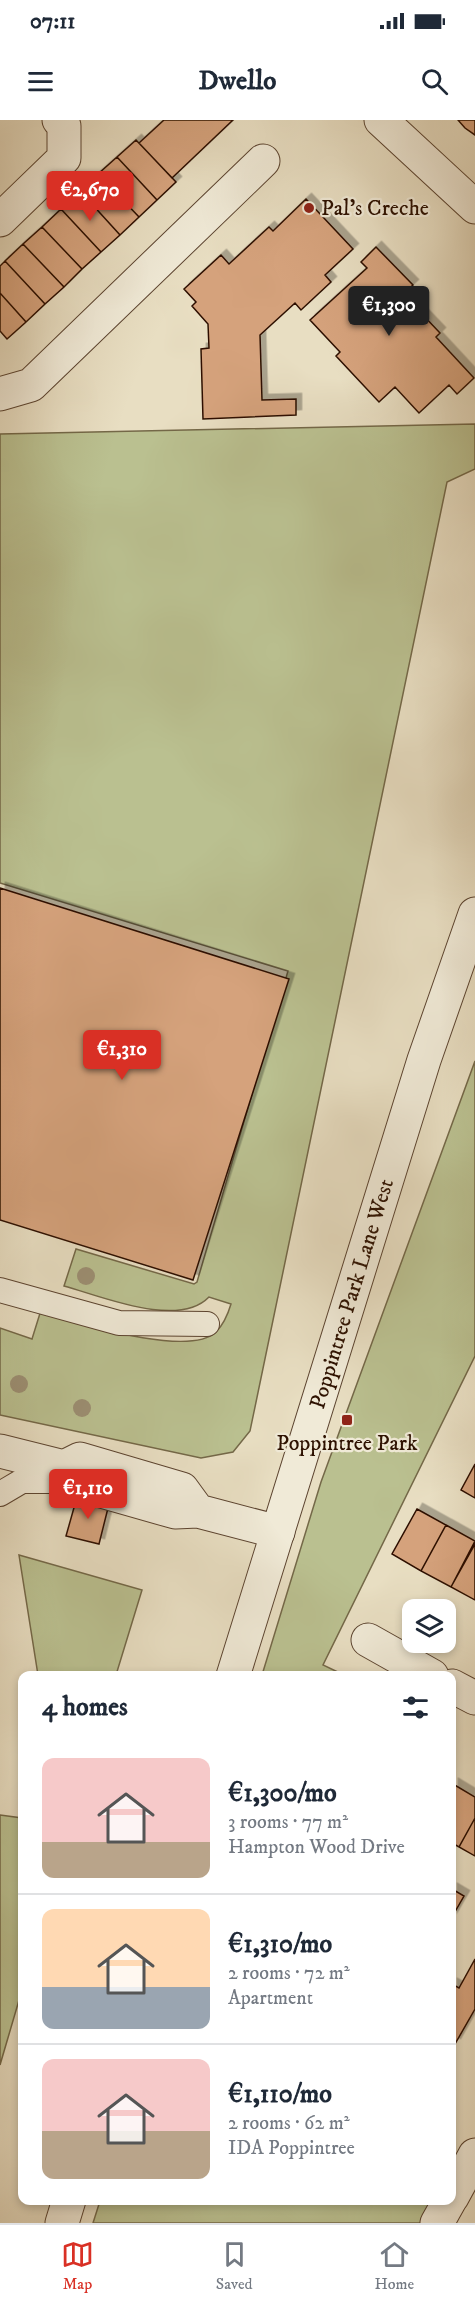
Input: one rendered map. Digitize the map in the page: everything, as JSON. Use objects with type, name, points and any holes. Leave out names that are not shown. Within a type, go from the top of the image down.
[{"type":"street","points":[[6,201],[64,158],[64,126],[59,120]]},
{"type":"street","points":[[381,120],[475,207]]},
{"type":"street","points":[[0,394],[31,385],[263,160]]},
{"type":"street","name":"Poppintree Park Lane West","points":[[235,1671],[424,1060],[475,914]]},
{"type":"street","points":[[0,1451],[68,1474],[80,1459],[182,1489],[198,1510],[278,1532]]},
{"type":"street","points":[[368,1640],[423,1671]]},
{"type":"street","points":[[456,1688],[475,1698]]},
{"type":"street","points":[[456,2184],[467,2152]]},
{"type":"street","points":[[62,2223],[67,2205]]},
{"type":"street","points":[[438,2223],[448,2205]]},
{"type":"lane","points":[[0,1290],[119,1323],[207,1324]]},
{"type":"lane","points":[[0,1494],[22,1481],[68,1474]]},
{"type":"green space","points":[[475,424],[475,469],[447,482],[250,1431],[233,1452],[201,1458],[0,1415],[0,1328],[32,1339],[41,1310],[53,1316],[112,1332],[161,1340],[203,1339],[216,1332],[221,1326],[231,1304],[209,1297],[195,1306],[178,1310],[159,1310],[118,1302],[64,1286],[76,1249],[194,1284],[197,1282],[288,971],[0,883],[0,434]]},
{"type":"green space","points":[[475,1061],[475,1356],[323,1665],[336,1671],[263,1671],[321,1482]]},
{"type":"green space","points":[[19,1555],[142,1590],[117,1671],[37,1671]]},
{"type":"green space","points":[[0,1815],[18,1817],[18,2004],[0,2065]]},
{"type":"green space","points":[[99,2205],[433,2205],[426,2223],[93,2223]]},
{"type":"building","points":[[164,120],[233,120],[172,178],[139,143]]},
{"type":"building","points":[[458,120],[475,120],[475,135],[465,128]]},
{"type":"building","points":[[136,140],[176,182],[157,200],[117,157]]},
{"type":"building","points":[[117,157],[157,200],[139,217],[98,174]]},
{"type":"building","points":[[98,174],[139,217],[120,235],[80,191]]},
{"type":"building","points":[[80,191],[120,235],[101,252],[61,209]]},
{"type":"building","points":[[306,199],[353,249],[325,275],[331,282],[301,310],[295,303],[260,335],[262,400],[296,399],[296,415],[203,419],[201,349],[209,348],[208,324],[192,306],[196,302],[184,289],[221,255],[229,264],[269,227],[273,231]]},
{"type":"building","points":[[61,209],[101,252],[82,269],[42,227]]},
{"type":"building","points":[[42,227],[82,269],[64,287],[23,244]]},
{"type":"building","points":[[23,244],[64,287],[45,304],[5,261]]},
{"type":"building","points":[[376,247],[413,285],[403,294],[440,333],[436,337],[474,378],[457,394],[449,385],[419,413],[395,387],[379,402],[336,356],[340,352],[310,320],[367,268],[361,262]]},
{"type":"building","points":[[5,261],[45,304],[26,322],[0,293],[0,266]]},
{"type":"building","points":[[0,293],[26,322],[7,339],[0,331]]},
{"type":"building","points":[[0,888],[289,979],[193,1280],[0,1220]]},
{"type":"building","points":[[475,1464],[475,1498],[461,1490]]},
{"type":"building","points":[[77,1497],[109,1504],[99,1544],[66,1536]]},
{"type":"building","points":[[417,1509],[446,1525],[421,1571],[392,1554]]},
{"type":"building","points":[[446,1525],[475,1541],[451,1587],[421,1571]]},
{"type":"building","points":[[475,1544],[475,1600],[451,1587]]},
{"type":"building","points":[[456,1786],[475,1797],[475,1818],[459,1847],[456,1845]]},
{"type":"building","points":[[475,1818],[475,1856],[459,1847]]},
{"type":"building","points":[[456,1891],[464,1896],[456,1910]]},
{"type":"building","points":[[475,1959],[475,2009],[456,2042],[456,1986],[459,1988]]},
{"type":"place","name":"Pal's Creche","points":[[309,208]]},
{"type":"place","name":"Poppintree Park","points":[[347,1420]]}]
